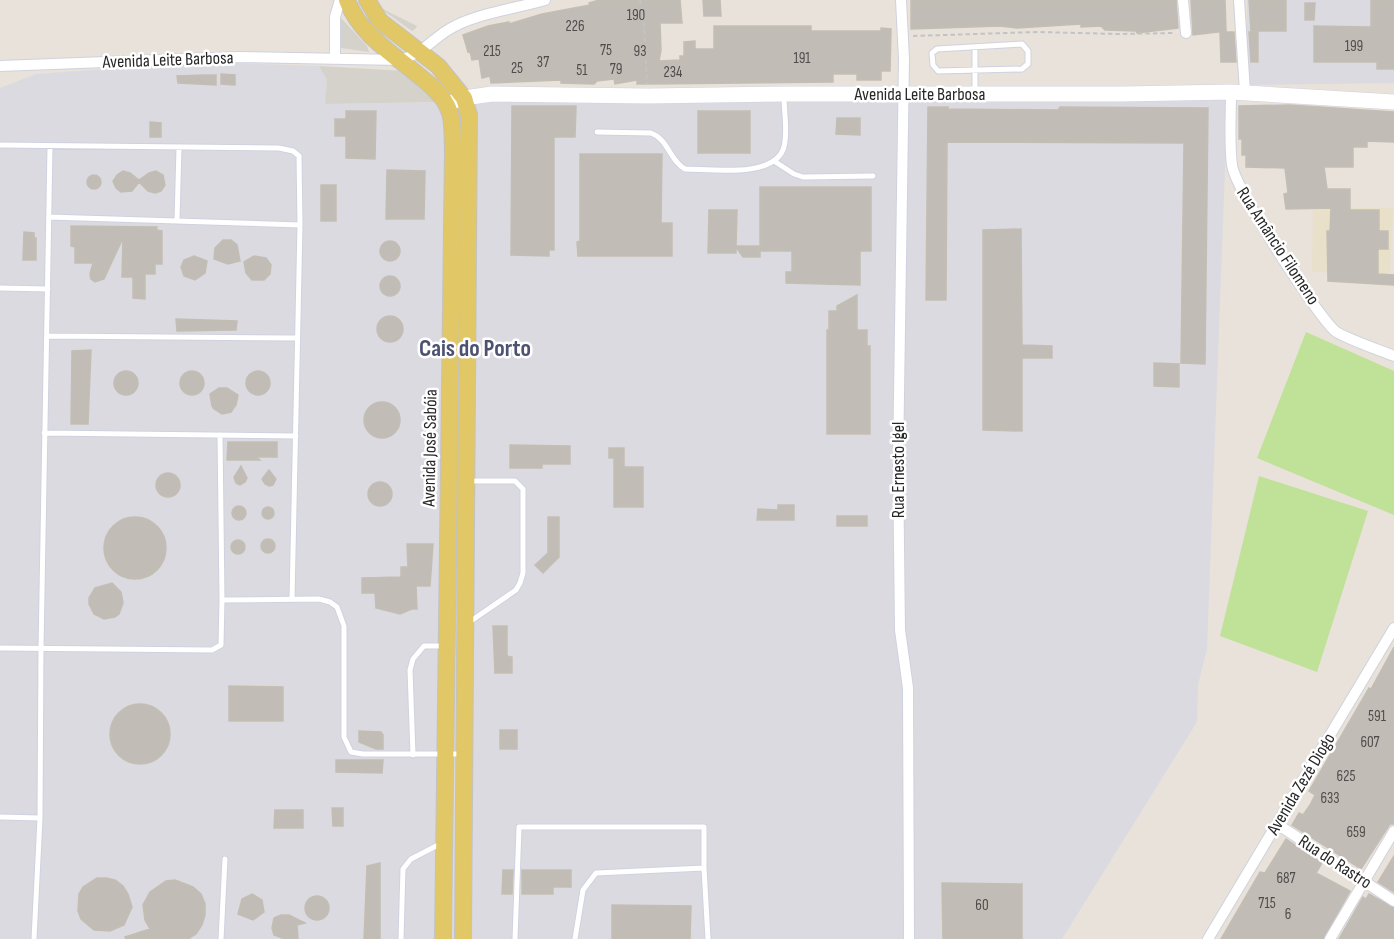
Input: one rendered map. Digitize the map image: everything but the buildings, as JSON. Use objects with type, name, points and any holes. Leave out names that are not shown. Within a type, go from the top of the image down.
[{"type":"main road","name":"Avenida José Sabóia","points":[[347,0],[355,18],[368,34],[427,82],[446,104],[451,117],[453,150],[443,939]]},
{"type":"main road","name":"Avenida José Sabóia","points":[[367,0],[380,21],[438,66],[464,98],[469,115],[463,939]]},
{"type":"street","points":[[335,59],[335,17],[340,0]]},
{"type":"street","points":[[400,60],[422,52],[455,26],[545,0]]},
{"type":"street","name":"Rua Ernesto Igel","points":[[901,0],[903,94],[898,462],[900,630],[908,688],[909,939]]},
{"type":"street","points":[[1184,0],[1186,33]]},
{"type":"street","name":"Rua Amâncio Filomeno","points":[[1239,0],[1238,92],[1232,165],[1239,187],[1293,274],[1336,331],[1393,355]]},
{"type":"street","name":"Avenida Leite Barbosa","points":[[0,66],[238,57],[400,60]]},
{"type":"street","name":"Avenida Leite Barbosa","points":[[446,104],[464,98],[492,94],[648,96],[1238,92],[1394,102]]},
{"type":"street","name":"Avenida Zezé Diogo","points":[[1208,939],[1394,628]]},
{"type":"street","name":"Rua do Rastro","points":[[1277,824],[1394,901]]},
{"type":"street","points":[[1330,939],[1394,831]]},
{"type":"lane","points":[[1022,44],[1028,51],[1028,64],[1022,69],[976,70],[938,71],[933,65],[932,53],[937,49],[1022,44]]},
{"type":"lane","points":[[975,47],[975,95]]},
{"type":"lane","points":[[0,72],[17,67]]},
{"type":"lane","points":[[597,132],[657,135],[679,165],[685,169],[748,170],[774,161],[783,149],[784,94]]},
{"type":"lane","points":[[0,146],[279,148],[296,152],[300,163],[300,225],[292,599]]},
{"type":"lane","points":[[34,939],[40,818],[50,147]]},
{"type":"lane","points":[[177,220],[179,148]]},
{"type":"lane","points":[[774,161],[794,174],[812,178],[873,176]]},
{"type":"lane","points":[[49,217],[300,225]]},
{"type":"lane","points":[[0,288],[48,289]]},
{"type":"lane","points":[[47,336],[297,338]]},
{"type":"lane","points":[[44,433],[296,436]]},
{"type":"lane","points":[[0,648],[212,650],[221,645],[220,435]]},
{"type":"lane","points":[[467,624],[516,590],[523,573],[523,489],[520,484],[515,481],[468,482]]},
{"type":"lane","points":[[222,600],[319,599],[337,607],[344,626],[344,737],[351,752],[466,754]]},
{"type":"lane","points":[[413,754],[410,670],[413,659],[424,646],[448,646]]},
{"type":"lane","points":[[0,817],[40,818]]},
{"type":"lane","points":[[515,939],[519,827],[704,827],[708,939]]},
{"type":"lane","points":[[401,939],[403,869],[411,859],[465,830]]},
{"type":"lane","points":[[221,939],[225,859]]},
{"type":"lane","points":[[575,939],[583,890],[596,873],[704,868]]},
{"type":"path","points":[[640,0],[644,22],[648,96]]},
{"type":"path","points":[[903,36],[1037,32],[1186,33]]},
{"type":"shaded area","points":[[1247,0],[1394,0],[1394,83],[1247,85]]},
{"type":"shaded area","points":[[377,6],[417,26],[416,28],[412,31]]},
{"type":"shaded area","points":[[339,19],[342,19],[367,46],[369,52],[341,48]]},
{"type":"shaded area","points":[[203,62],[319,66],[327,80],[326,104],[1228,89],[1207,649],[1198,685],[1197,722],[1062,939],[0,939],[0,88],[36,74]]},
{"type":"shaded area","points":[[319,66],[405,71],[438,102],[325,104],[327,80]]},
{"type":"shaded area","points":[[1313,208],[1393,208],[1390,274],[1312,272]]},
{"type":"green space","points":[[1306,332],[1394,371],[1394,515],[1257,458]]},
{"type":"green space","points":[[1259,476],[1368,511],[1317,672],[1220,636]]},
{"type":"district","name":"Cais do Porto","points":[[475,348]]}]
